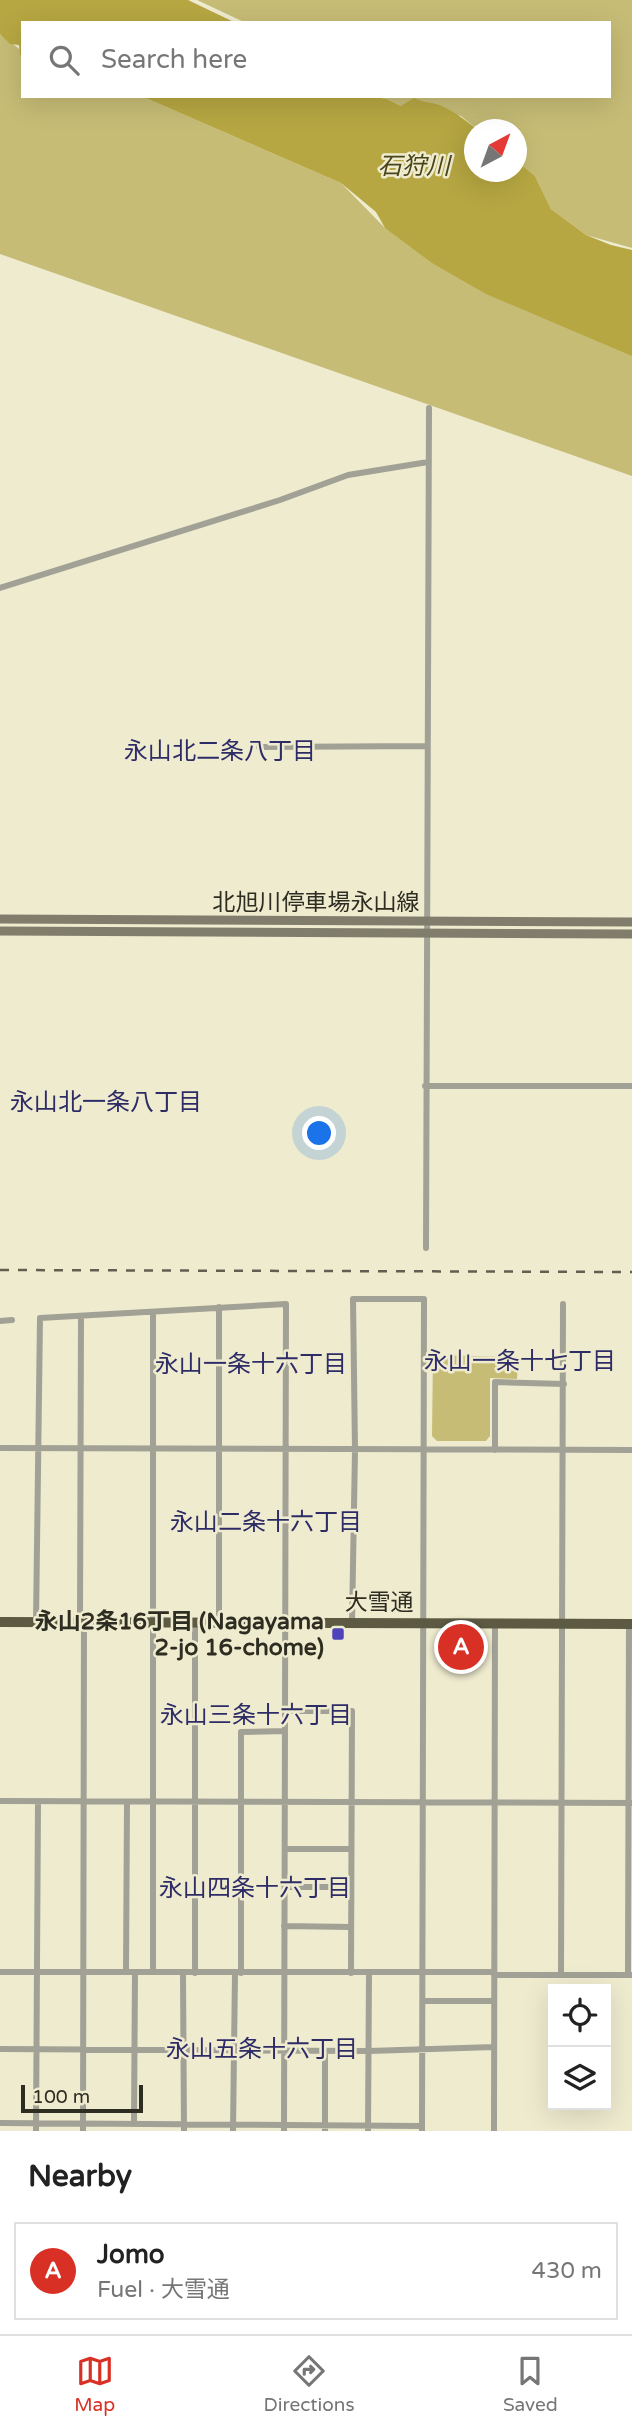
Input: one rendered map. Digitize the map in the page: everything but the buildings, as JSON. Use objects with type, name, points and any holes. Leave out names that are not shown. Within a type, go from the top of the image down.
[{"type":"highway","name":"大雪通","points":[[0,1622],[630,1624]]},
{"type":"main road","name":"北旭川停車場永山線","points":[[0,919],[632,922]]},
{"type":"main road","name":"北旭川停車場永山線","points":[[0,931],[632,934]]},
{"type":"street","points":[[426,1248],[429,408]]},
{"type":"street","points":[[0,588],[280,500],[348,475],[428,462]]},
{"type":"street","points":[[260,747],[426,746]]},
{"type":"street","points":[[425,1086],[632,1086]]},
{"type":"street","points":[[0,2123],[36,2127],[134,2124],[233,2128],[422,2128],[424,1299],[353,1299],[355,1450],[352,1623]]},
{"type":"street","points":[[36,1622],[40,1318],[286,1304],[284,2128]]},
{"type":"street","points":[[561,1975],[563,1304]]},
{"type":"street","points":[[219,1307],[219,1623]]},
{"type":"street","points":[[153,1312],[153,1972]]},
{"type":"street","points":[[82,1317],[83,2127]]},
{"type":"street","points":[[0,1321],[12,1320]]},
{"type":"street","points":[[495,1450],[495,1382],[564,1384]]},
{"type":"street","points":[[0,1448],[632,1450]]},
{"type":"street","points":[[195,1622],[195,1973]]},
{"type":"street","points":[[494,2131],[495,1624]]},
{"type":"street","points":[[0,1972],[423,1971],[630,1975],[630,1624]]},
{"type":"street","points":[[286,1711],[352,1711],[351,1973]]},
{"type":"street","points":[[233,2128],[242,1732],[285,1731]]},
{"type":"street","points":[[0,1801],[630,1803]]},
{"type":"street","points":[[36,2127],[38,1802]]},
{"type":"street","points":[[127,1802],[134,2124]]},
{"type":"street","points":[[285,1849],[351,1849]]},
{"type":"street","points":[[285,1887],[351,1887]]},
{"type":"street","points":[[285,1926],[351,1927]]},
{"type":"street","points":[[184,1973],[184,2127]]},
{"type":"street","points":[[368,2128],[369,1973]]},
{"type":"street","points":[[423,2001],[494,2001]]},
{"type":"street","points":[[0,2049],[369,2051],[494,2048]]},
{"type":"street","points":[[324,2051],[325,2128]]},
{"type":"shaded area","points":[[197,0],[632,0],[632,248],[586,235],[551,209],[535,176],[527,169],[527,119],[465,119],[461,116],[401,106],[381,98],[611,98],[611,21],[242,21]]},
{"type":"shaded area","points":[[0,34],[21,50],[21,98],[146,98],[341,183],[385,228],[632,349],[632,476],[0,254]]},
{"type":"shaded area","points":[[433,1355],[518,1357],[517,1379],[490,1378],[490,1436],[486,1441],[437,1441],[432,1436]]},
{"type":"water","points":[[0,0],[188,0],[232,21],[21,21],[21,55],[19,45],[10,44],[0,34]]},
{"type":"water","name":"石狩川","points":[[146,98],[381,98],[401,106],[414,98],[447,108],[464,120],[464,182],[527,182],[527,169],[535,176],[551,209],[586,235],[632,250],[632,356],[486,294],[432,263],[385,228],[376,212],[341,183]]},
{"type":"railway","points":[[0,1270],[632,1272]]},
{"type":"place","name":"永山2条16丁目 (Nagayama 2-jo 16-chome)","points":[[338,1634]]},
{"type":"place","name":"Jomo","points":[[461,1647]]},
{"type":"district","name":"永山北二条八丁目","points":[[220,751]]},
{"type":"district","name":"永山北一条八丁目","points":[[106,1102]]},
{"type":"district","name":"永山一条十七丁目","points":[[520,1361]]},
{"type":"district","name":"永山一条十六丁目","points":[[251,1364]]},
{"type":"district","name":"永山二条十六丁目","points":[[266,1522]]},
{"type":"district","name":"永山三条十六丁目","points":[[256,1715]]},
{"type":"district","name":"永山四条十六丁目","points":[[255,1888]]},
{"type":"district","name":"永山五条十六丁目","points":[[262,2049]]}]
